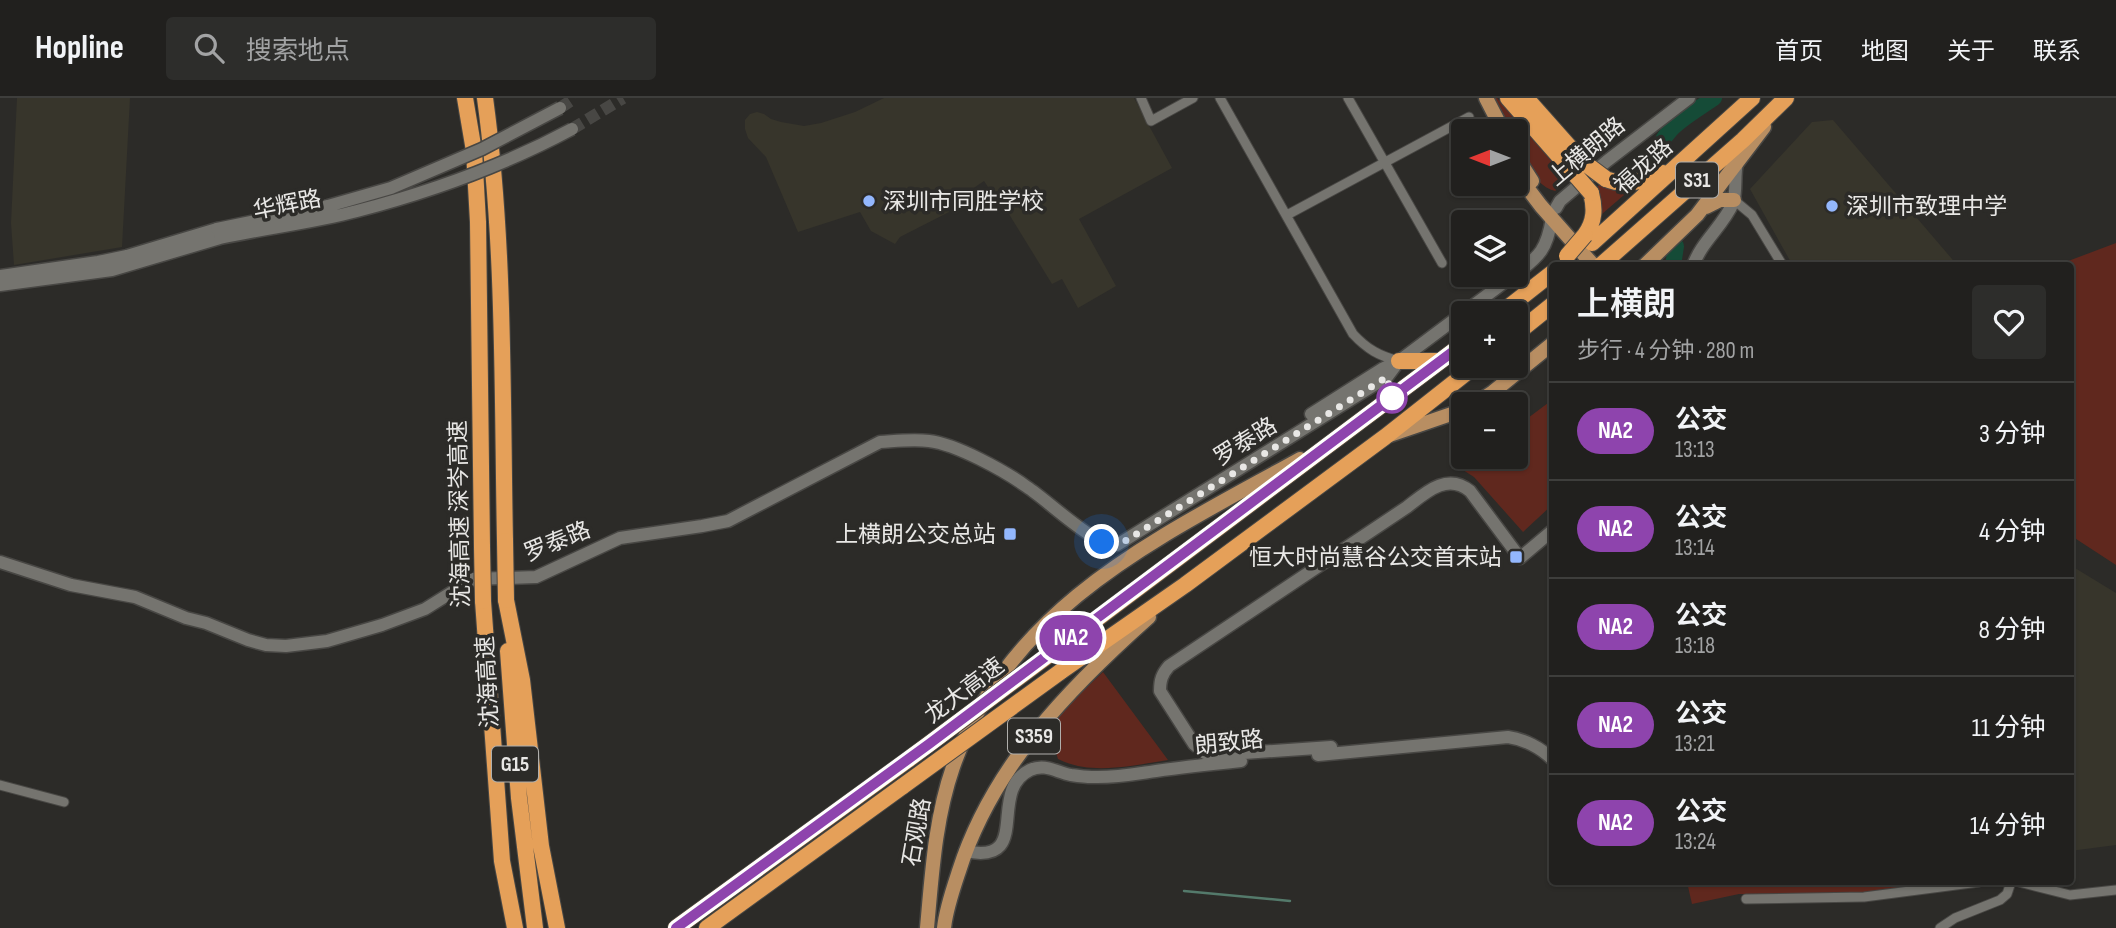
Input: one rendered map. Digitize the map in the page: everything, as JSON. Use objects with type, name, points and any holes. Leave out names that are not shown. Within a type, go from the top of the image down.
[{"type":"highway","name":"沈海高速 深岑高速","points":[[465,98],[474,151],[478,222],[483,601],[502,861],[515,928]]},
{"type":"highway","name":"沈海高速 深岑高速","points":[[485,98],[493,151],[496,220],[506,600]]},
{"type":"highway","points":[[1508,98],[1576,166],[1615,183],[1633,183],[1672,170]]},
{"type":"highway","points":[[1527,98],[1576,166],[1591,193],[1594,213],[1588,239]]},
{"type":"highway","name":"福龙路","points":[[1564,262],[1752,98]]},
{"type":"highway","name":"福龙路","points":[[1602,262],[1743,140],[1786,98]]},
{"type":"highway","name":"福龙路","points":[[1516,301],[1549,275]]},
{"type":"highway","points":[[1528,324],[1549,306]]},
{"type":"highway","points":[[1344,434],[1451,353]]},
{"type":"highway","points":[[1399,361],[1440,361]]},
{"type":"highway","points":[[1185,585],[1385,437],[1460,378]]},
{"type":"highway","name":"龙大高速","points":[[676,928],[909,759],[1344,434]]},
{"type":"highway","name":"龙大高速","points":[[707,928],[1060,672],[1185,585]]},
{"type":"highway","points":[[506,600],[522,680],[541,846],[557,928]]},
{"type":"highway","name":"沈海高速","points":[[506,600],[513,742],[535,928]]},
{"type":"highway","points":[[502,861],[507,928]]},
{"type":"main road","points":[[1477,98],[1488,119]]},
{"type":"main road","points":[[1486,98],[1497,119]]},
{"type":"main road","points":[[1697,215],[1786,98]]},
{"type":"main road","points":[[1528,175],[1554,213]]},
{"type":"main road","points":[[1528,186],[1598,262]]},
{"type":"main road","points":[[1648,262],[1713,202],[1734,200]]},
{"type":"main road","points":[[1493,392],[1549,346]]},
{"type":"main road","points":[[1385,437],[1451,414]]},
{"type":"main road","name":"石观路","points":[[927,928],[939,820],[954,765],[983,701],[1023,646],[1078,593],[1137,552],[1344,434]]},
{"type":"main road","name":"石观路","points":[[944,928],[965,851],[985,809],[1023,748],[1087,674],[1185,585]]},
{"type":"street","points":[[1141,98],[1151,121],[1194,98]]},
{"type":"street","points":[[1220,98],[1353,334],[1371,351],[1399,361]]},
{"type":"street","points":[[1348,98],[1442,263]]},
{"type":"street","name":"上横朗路","points":[[1554,213],[1560,201],[1689,98]]},
{"type":"street","name":"华辉路","points":[[0,276],[127,256],[391,188],[482,149],[560,108]]},
{"type":"street","points":[[1287,215],[1469,117]]},
{"type":"street","name":"华辉路","points":[[0,285],[113,270],[219,234],[340,215],[475,172],[526,152],[572,129]]},
{"type":"street","points":[[1695,262],[1734,200],[1735,172],[1739,159]]},
{"type":"street","points":[[1734,200],[1752,215],[1781,262]]},
{"type":"street","name":"罗泰路","points":[[1528,265],[1536,259],[1547,243],[1554,213]]},
{"type":"street","points":[[1697,215],[1710,218],[1715,229]]},
{"type":"street","name":"罗泰路","points":[[0,562],[71,585],[135,597],[186,618],[266,645],[286,646],[327,641],[425,610],[473,579],[536,577],[620,538],[728,521],[880,442],[906,440],[942,444],[984,462],[1026,485],[1092,537],[1107,544],[1382,369],[1399,361],[1498,287]]},
{"type":"street","points":[[1331,747],[1216,755],[1205,753],[1194,744],[1160,691],[1163,673],[1169,666],[1434,486],[1456,484],[1470,491],[1520,558],[1549,534]]},
{"type":"street","name":"朗致路","points":[[965,851],[983,854],[1000,848],[1014,788],[1025,773],[1042,767],[1072,775],[1114,777],[1259,759],[1366,752],[1500,737],[1516,738],[1549,756]]},
{"type":"street","points":[[0,785],[64,802]]},
{"type":"street","points":[[1746,899],[1864,897],[1950,885]]},
{"type":"street","points":[[1940,928],[1955,918],[2000,900],[2007,894],[2010,885]]},
{"type":"street","points":[[2031,885],[2070,895],[2116,890]]},
{"type":"shaded area","points":[[17,98],[130,98],[122,247],[14,265],[11,223]]},
{"type":"shaded area","name":"深圳市同胜学校","points":[[884,98],[1134,98],[1172,168],[1079,219],[1116,286],[1078,308],[1062,279],[1052,284],[1004,206],[984,181],[947,206],[949,212],[900,237],[895,244],[871,231],[860,212],[798,232],[766,157],[748,138],[745,120],[750,114],[757,112],[781,122],[804,126],[855,112]]},
{"type":"shaded area","points":[[1490,98],[1497,98],[1515,119],[1501,119]]},
{"type":"shaded area","name":"深圳市致理中学","points":[[1833,120],[1955,262],[1791,262],[1750,189],[1812,122]]},
{"type":"shaded area","points":[[1528,134],[1569,181],[1555,191],[1537,180],[1528,169]]},
{"type":"shaded area","points":[[1603,181],[1631,189],[1602,214],[1595,189]]},
{"type":"shaded area","points":[[2116,243],[2116,565],[2074,538],[2074,262],[2066,262]]},
{"type":"shaded area","points":[[1549,402],[1549,508],[1523,532],[1474,477],[1462,469],[1528,469],[1528,418]]},
{"type":"shaded area","points":[[2074,567],[2116,593],[2116,845],[2074,850]]},
{"type":"shaded area","points":[[1103,672],[1168,760],[1098,768],[1058,759],[1049,730],[1067,706]]},
{"type":"shaded area","points":[[1688,885],[1915,885],[1863,893],[1739,894],[1692,904]]},
{"type":"waterway","points":[[1653,164],[1668,133],[1684,118],[1714,98]]},
{"type":"waterway","points":[[1674,262],[1676,246]]},
{"type":"waterway","points":[[1184,891],[1290,901]]},
{"type":"tunnel","points":[[560,108],[575,98]]},
{"type":"tunnel","points":[[572,129],[623,98]]},
{"type":"bus line","name":"NA2","points":[[676,928],[929,744],[1451,353]]},
{"type":"place","name":"深圳市同胜学校","points":[[869,201]]},
{"type":"place","name":"深圳市致理中学","points":[[1832,206]]},
{"type":"place","name":"上横朗公交总站","points":[[1010,534]]},
{"type":"place","name":"恒大时尚慧谷公交首末站","points":[[1516,557]]},
{"type":"route","points":[[1102,542],[1112,545],[1122,543],[1387,377],[1392,398]]}]
